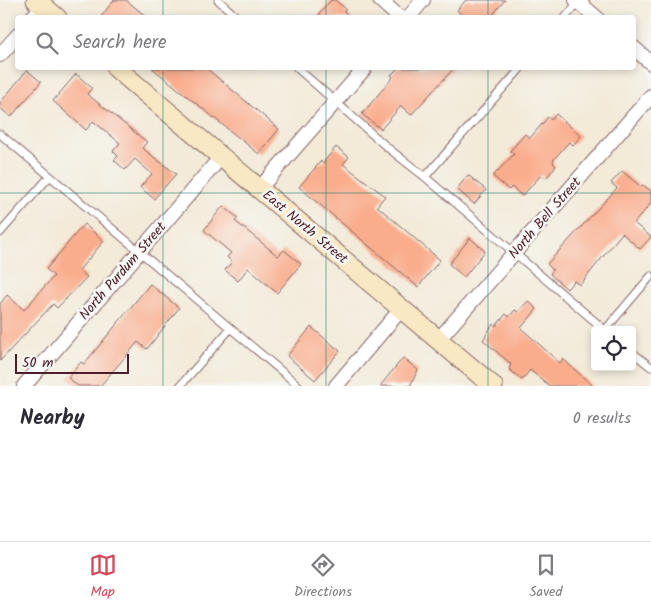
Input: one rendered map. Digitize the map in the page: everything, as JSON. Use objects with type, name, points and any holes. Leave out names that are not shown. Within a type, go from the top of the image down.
[{"type":"street","points":[[380,0],[397,15]]},
{"type":"street","points":[[410,15],[423,0]]},
{"type":"street","points":[[578,1],[594,15]]},
{"type":"street","points":[[0,55],[15,38]]},
{"type":"street","points":[[636,50],[651,63]]},
{"type":"street","name":"East North Street","points":[[118,70],[493,386]]},
{"type":"street","points":[[259,189],[363,70]]},
{"type":"street","name":"North Bell Street","points":[[439,339],[651,96]]},
{"type":"street","name":"North Purdum Street","points":[[24,386],[221,157]]},
{"type":"street","points":[[336,386],[402,308]]},
{"type":"lane","points":[[218,0],[235,15]]},
{"type":"lane","points":[[566,15],[578,1]]},
{"type":"lane","points":[[298,70],[388,148],[425,177],[605,330],[651,276]]},
{"type":"lane","points":[[425,177],[519,70]]},
{"type":"lane","points":[[0,134],[299,386]]},
{"type":"lane","points":[[0,233],[50,176]]},
{"type":"lane","points":[[180,386],[230,328]]},
{"type":"lane","points":[[636,355],[651,367]]},
{"type":"building","points":[[114,0],[126,0],[144,15],[102,15]]},
{"type":"building","points":[[331,0],[335,0],[346,9],[344,11],[348,15],[318,15]]},
{"type":"building","points":[[466,0],[505,0],[492,15],[462,15],[457,10]]},
{"type":"building","points":[[27,70],[41,82],[11,117],[0,108],[0,103]]},
{"type":"building","points":[[154,70],[208,70],[279,129],[259,154]]},
{"type":"building","points":[[396,70],[452,70],[411,115],[401,106],[381,129],[362,114],[393,77],[391,75]]},
{"type":"building","points":[[76,74],[92,88],[87,94],[147,142],[142,148],[176,174],[154,199],[140,187],[152,174],[135,159],[125,170],[114,160],[118,156],[113,151],[120,143],[93,121],[86,130],[53,101]]},
{"type":"building","points":[[556,114],[581,136],[573,145],[569,142],[554,159],[553,163],[556,166],[546,178],[541,175],[522,196],[512,187],[509,190],[493,176],[514,154],[510,151],[525,134],[530,138],[548,117],[551,120]]},
{"type":"building","points":[[336,147],[349,157],[343,164],[385,196],[377,206],[440,260],[418,287],[299,187],[321,161],[323,163]]},
{"type":"building","points":[[622,171],[641,187],[643,185],[651,191],[651,203],[634,223],[651,237],[640,249],[622,233],[580,285],[574,281],[567,289],[550,274],[553,270],[547,264],[617,188],[611,183]]},
{"type":"building","points":[[468,175],[486,190],[474,204],[457,189]]},
{"type":"building","points":[[223,206],[238,218],[235,221],[278,256],[284,250],[301,264],[277,293],[248,268],[238,281],[225,270],[232,262],[227,257],[231,253],[204,230]]},
{"type":"building","points":[[84,224],[104,241],[79,270],[87,277],[57,308],[53,304],[0,361],[0,304],[7,295],[24,310],[54,276],[46,269]]},
{"type":"building","points":[[470,238],[485,251],[464,277],[449,264]]},
{"type":"building","points":[[150,284],[179,308],[147,349],[138,342],[100,386],[78,386],[68,378],[81,362],[84,364]]},
{"type":"building","points":[[528,301],[537,309],[521,328],[560,363],[563,359],[593,386],[550,386],[530,370],[522,380],[509,369],[511,364],[483,340],[493,324],[496,326],[506,314],[509,317],[515,310],[518,312]]},
{"type":"building","points":[[311,327],[340,351],[315,380],[287,356]]},
{"type":"building","points":[[403,358],[418,370],[410,386],[380,386]]}]
